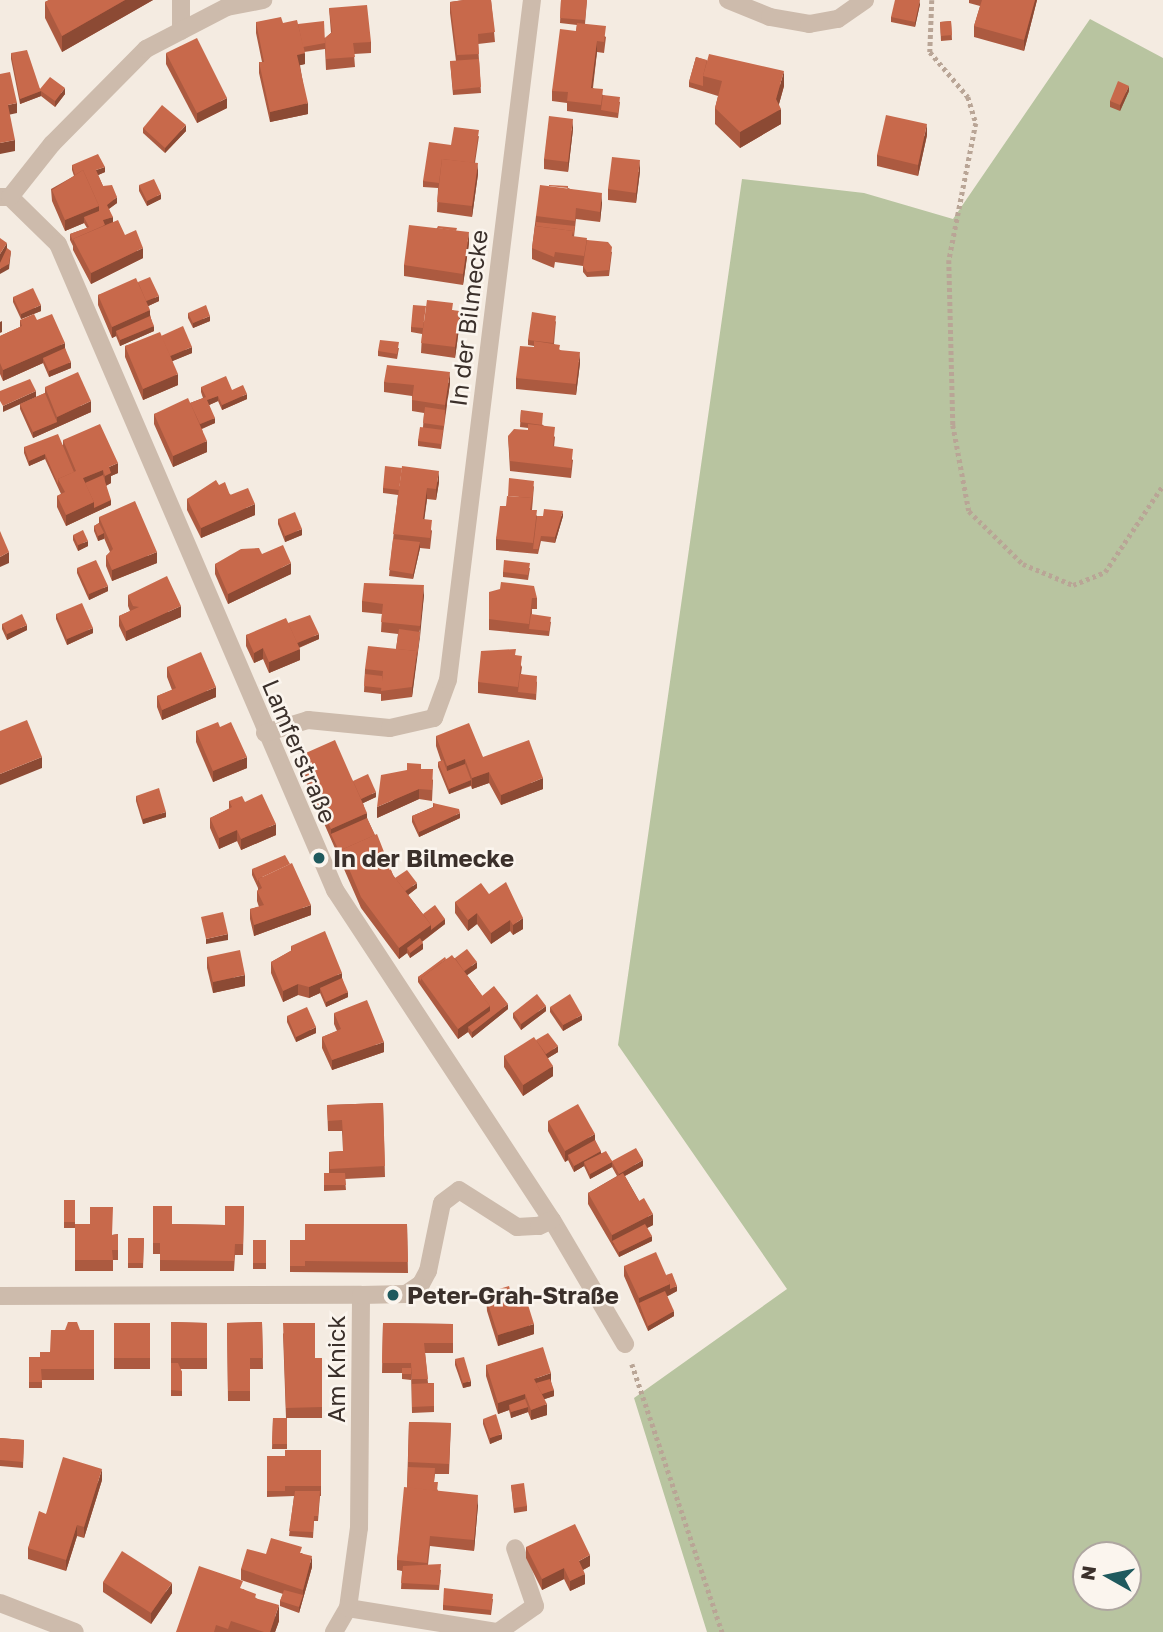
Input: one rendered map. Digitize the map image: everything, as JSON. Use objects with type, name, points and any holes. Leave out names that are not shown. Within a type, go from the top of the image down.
[{"type":"street","points":[[181,0],[181,31]]},
{"type":"street","points":[[5,197],[52,144],[146,49],[227,7],[263,0]]},
{"type":"street","name":"In der Bilmecke","points":[[265,733],[308,720],[390,728],[433,718],[448,680],[532,0]]},
{"type":"street","points":[[729,0],[770,17],[809,24],[838,19],[864,0]]},
{"type":"street","name":"Lamferstraße","points":[[5,197],[58,244],[265,733],[335,891],[552,1220],[625,1344]]},
{"type":"street","name":"Am Knick","points":[[334,1632],[348,1608],[359,1528],[361,1294],[406,1294],[421,1284],[428,1271],[442,1203],[459,1190],[517,1227],[539,1226],[552,1220]]},
{"type":"street","points":[[0,1296],[361,1294]]},
{"type":"street","points":[[348,1608],[497,1632],[535,1606],[515,1548]]},
{"type":"street","points":[[0,1603],[75,1632]]},
{"type":"path","points":[[932,0],[930,52],[968,97],[976,123],[949,260],[953,425],[969,511],[1023,564],[1073,585],[1105,572],[1163,485]]},
{"type":"path","points":[[625,1344],[722,1632]]},
{"type":"green space","points":[[1090,19],[1163,58],[1163,1632],[707,1632],[634,1398],[787,1289],[618,1045],[742,179],[864,193],[953,219]]},
{"type":"building","points":[[125,0],[62,36],[45,2]]},
{"type":"building","points":[[491,0],[495,32],[478,34],[479,54],[457,55],[450,2]]},
{"type":"building","points":[[561,0],[587,0],[585,20],[560,18]]},
{"type":"building","points":[[895,0],[920,0],[915,22],[891,17]]},
{"type":"building","points":[[982,0],[1035,0],[1024,40],[974,26]]},
{"type":"building","points":[[367,5],[371,42],[353,43],[355,57],[326,59],[325,38],[332,32],[329,8]]},
{"type":"building","points":[[281,17],[283,23],[297,20],[305,53],[297,55],[308,103],[270,112],[259,62],[264,62],[256,22]]},
{"type":"building","points":[[324,21],[325,43],[303,47],[298,24]]},
{"type":"building","points":[[951,21],[952,35],[941,36],[940,22]]},
{"type":"building","points":[[577,23],[606,26],[604,42],[597,41],[591,88],[603,89],[601,105],[567,101],[568,92],[552,91],[560,29],[576,31]]},
{"type":"building","points":[[197,38],[227,98],[197,113],[166,53]]},
{"type":"building","points":[[27,50],[40,89],[50,77],[65,88],[55,101],[41,91],[20,99],[11,53]]},
{"type":"building","points":[[709,54],[784,71],[776,99],[781,109],[740,132],[715,108],[722,81],[703,76]]},
{"type":"building","points":[[696,57],[707,60],[703,86],[689,82]]},
{"type":"building","points":[[479,59],[481,87],[453,90],[450,61]]},
{"type":"building","points":[[10,72],[17,103],[8,105],[15,140],[0,143],[0,74]]},
{"type":"building","points":[[1118,81],[1129,86],[1120,105],[1110,101]]},
{"type":"building","points":[[603,95],[620,97],[618,113],[601,110]]},
{"type":"building","points":[[162,105],[186,125],[165,148],[143,128]]},
{"type":"building","points":[[886,115],[927,124],[918,165],[877,155]]},
{"type":"building","points":[[549,116],[573,119],[568,162],[544,159]]},
{"type":"building","points":[[454,127],[479,130],[474,163],[442,159],[439,183],[423,181],[429,142],[451,145]]},
{"type":"building","points":[[98,154],[105,167],[96,170],[103,186],[112,185],[117,197],[107,205],[113,217],[103,220],[105,225],[73,241],[70,234],[89,227],[84,217],[99,211],[99,206],[83,170],[75,175],[72,165]]},
{"type":"building","points":[[612,157],[640,160],[636,193],[608,189]]},
{"type":"building","points":[[442,159],[478,163],[472,206],[437,202]]},
{"type":"building","points":[[83,170],[99,206],[65,220],[52,190]]},
{"type":"building","points":[[154,179],[161,194],[147,201],[139,185]]},
{"type":"building","points":[[540,185],[602,193],[600,212],[576,208],[575,221],[536,216]]},
{"type":"building","points":[[118,220],[125,235],[136,230],[143,248],[91,273],[73,239]]},
{"type":"building","points":[[536,222],[575,226],[573,236],[573,231],[536,226]]},
{"type":"building","points":[[409,225],[469,232],[463,274],[404,265]]},
{"type":"building","points":[[535,226],[573,231],[572,236],[587,238],[584,256],[555,252],[554,257],[532,248]]},
{"type":"building","points":[[437,228],[457,228],[456,231]]},
{"type":"building","points":[[0,238],[7,243],[0,254]]},
{"type":"building","points":[[587,240],[608,242],[612,247],[609,270],[587,272],[583,266]]},
{"type":"building","points":[[7,248],[11,251],[9,264],[0,269],[0,263]]},
{"type":"building","points":[[150,277],[159,296],[146,301],[138,282]]},
{"type":"building","points":[[136,278],[150,310],[112,327],[98,295]]},
{"type":"building","points":[[33,288],[41,305],[21,314],[13,297]]},
{"type":"building","points":[[427,300],[453,303],[452,310],[460,311],[455,347],[421,343]]},
{"type":"building","points":[[206,305],[210,316],[193,323],[188,313]]},
{"type":"building","points":[[413,305],[426,306],[423,328],[411,327]]},
{"type":"building","points":[[532,312],[556,316],[553,343],[528,340]]},
{"type":"building","points":[[34,314],[37,320],[52,314],[65,343],[3,370],[0,363],[0,336],[22,326],[20,320]]},
{"type":"building","points":[[150,316],[154,326],[120,340],[116,331]]},
{"type":"building","points":[[183,326],[192,347],[170,356],[161,336]]},
{"type":"building","points":[[160,332],[178,374],[143,389],[125,346]]},
{"type":"building","points":[[380,340],[399,342],[397,354],[378,351]]},
{"type":"building","points":[[534,341],[560,345],[559,350],[580,352],[576,384],[516,378],[520,346],[534,347]]},
{"type":"building","points":[[65,348],[71,362],[49,371],[43,358]]},
{"type":"building","points":[[387,365],[450,372],[445,405],[412,400],[414,385],[384,382]]},
{"type":"building","points":[[78,372],[91,401],[57,417],[45,387]]},
{"type":"building","points":[[226,376],[232,390],[243,385],[247,394],[222,405],[218,396],[207,400],[215,418],[200,424],[190,403],[206,397],[201,387]]},
{"type":"building","points":[[30,379],[36,391],[3,406],[0,391]]},
{"type":"building","points":[[45,393],[57,422],[33,432],[20,404]]},
{"type":"building","points":[[188,398],[207,441],[173,456],[154,414]]},
{"type":"building","points":[[425,407],[445,410],[444,426],[423,423]]},
{"type":"building","points":[[521,410],[543,413],[542,425],[520,422]]},
{"type":"building","points":[[100,424],[118,463],[109,467],[111,473],[105,476],[103,470],[83,478],[94,502],[66,515],[57,496],[65,492],[58,479],[76,471],[63,440]]},
{"type":"building","points":[[528,424],[555,427],[553,446],[573,449],[571,468],[510,461],[508,436],[514,429],[528,430]]},
{"type":"building","points":[[420,427],[443,430],[441,444],[418,441]]},
{"type":"building","points":[[58,434],[74,472],[58,479],[58,484],[45,454],[29,461],[24,447]]},
{"type":"building","points":[[385,466],[402,468],[399,490],[383,488]]},
{"type":"building","points":[[402,466],[439,471],[436,489],[427,488],[423,519],[432,520],[430,538],[393,534]]},
{"type":"building","points":[[103,475],[111,500],[94,508],[85,483]]},
{"type":"building","points":[[509,478],[534,481],[532,504],[532,498],[508,496]]},
{"type":"building","points":[[216,480],[219,485],[225,482],[230,495],[248,488],[255,504],[201,528],[187,499]]},
{"type":"building","points":[[507,496],[532,498],[530,510],[537,510],[533,543],[496,539],[500,506],[506,506]]},
{"type":"building","points":[[135,501],[157,552],[112,570],[106,556],[113,549],[99,517]]},
{"type":"building","points":[[544,509],[563,511],[555,537],[541,536],[538,549],[533,549],[537,516],[543,516]]},
{"type":"building","points":[[295,512],[302,529],[285,536],[278,519]]},
{"type":"building","points":[[99,523],[104,533],[98,536],[94,526]]},
{"type":"building","points":[[83,530],[88,541],[78,545],[73,535]]},
{"type":"building","points":[[0,531],[9,552],[0,557]]},
{"type":"building","points":[[393,539],[420,542],[413,574],[389,570]]},
{"type":"building","points":[[283,545],[291,563],[228,594],[215,564],[241,549],[259,548],[262,554]]},
{"type":"building","points":[[96,560],[108,586],[89,594],[77,568]]},
{"type":"building","points":[[504,560],[530,563],[528,575],[503,572]]},
{"type":"building","points":[[167,576],[181,606],[126,631],[119,616],[139,607],[133,606],[128,595]]},
{"type":"building","points":[[501,582],[534,586],[537,598],[532,598],[529,624],[489,619],[489,592],[500,589]]},
{"type":"building","points":[[364,583],[424,585],[420,626],[381,622],[383,604],[362,601]]},
{"type":"building","points":[[82,603],[93,628],[67,639],[56,614]]},
{"type":"building","points":[[22,614],[27,625],[7,634],[2,624]]},
{"type":"building","points":[[531,614],[551,617],[549,631],[529,629]]},
{"type":"building","points":[[310,615],[319,634],[297,643],[288,623]]},
{"type":"building","points":[[286,618],[300,649],[269,662],[263,648],[254,653],[246,635]]},
{"type":"building","points":[[399,629],[420,632],[417,657],[417,651],[396,649]]},
{"type":"building","points":[[368,646],[417,651],[412,687],[381,691],[383,671],[365,669]]},
{"type":"building","points":[[516,649],[515,655],[522,656],[518,687],[478,682],[481,651]]},
{"type":"building","points":[[201,652],[216,687],[162,710],[157,696],[176,688],[167,667]]},
{"type":"building","points":[[365,674],[382,676],[382,688],[364,686]]},
{"type":"building","points":[[520,674],[537,676],[536,694],[518,692]]},
{"type":"building","points":[[27,720],[42,757],[0,774],[0,731]]},
{"type":"building","points":[[218,722],[220,727],[231,722],[247,757],[213,771],[196,731]]},
{"type":"building","points":[[469,723],[483,757],[529,740],[543,778],[501,795],[489,772],[472,778],[465,759],[447,766],[436,736]]},
{"type":"building","points":[[335,740],[367,813],[331,829],[299,756]]},
{"type":"building","points":[[443,760],[447,771],[465,764],[471,780],[449,789],[438,762]]},
{"type":"building","points":[[407,763],[421,764],[421,769],[433,769],[432,790],[419,789],[377,807],[381,775],[407,770]]},
{"type":"building","points":[[368,774],[376,792],[361,799],[353,781]]},
{"type":"building","points":[[159,788],[166,812],[143,819],[136,796]]},
{"type":"building","points":[[262,794],[276,824],[241,839],[237,830],[219,838],[210,818],[232,807],[229,801],[242,796],[245,802]]},
{"type":"building","points":[[433,803],[459,809],[460,813],[419,832],[412,816],[434,807]]},
{"type":"building","points":[[367,818],[375,835],[341,850],[341,855],[331,834]]},
{"type":"building","points":[[377,834],[393,875],[431,925],[399,948],[361,897],[341,850]]},
{"type":"building","points":[[285,855],[290,864],[258,879],[258,882],[252,869]]},
{"type":"building","points":[[292,863],[311,905],[254,925],[250,909],[264,905],[257,891],[262,888],[258,879]]},
{"type":"building","points":[[407,870],[417,883],[405,891],[395,878]]},
{"type":"building","points":[[506,882],[523,918],[513,925],[510,920],[491,933],[477,913],[468,920],[455,902],[481,883],[489,894]]},
{"type":"building","points":[[435,905],[445,919],[431,930],[431,925],[423,914]]},
{"type":"building","points":[[223,912],[228,934],[206,939],[201,917]]},
{"type":"building","points":[[325,931],[342,973],[309,987],[298,984],[283,991],[271,962],[292,950],[291,946]]},
{"type":"building","points":[[420,938],[423,943],[410,953],[407,948]]},
{"type":"building","points":[[467,949],[477,962],[464,971],[455,958]]},
{"type":"building","points":[[240,950],[245,975],[213,982],[207,957]]},
{"type":"building","points":[[452,955],[490,1006],[458,1029],[421,978]]},
{"type":"building","points":[[445,957],[446,959],[421,978],[421,981],[418,977]]},
{"type":"building","points":[[342,978],[348,992],[326,1002],[320,988]]},
{"type":"building","points":[[494,986],[508,1004],[472,1032],[468,1027],[490,1011],[490,1006],[482,996]]},
{"type":"building","points":[[537,994],[546,1006],[521,1024],[513,1013]]},
{"type":"building","points":[[570,994],[582,1015],[563,1025],[550,1007]]},
{"type":"building","points":[[367,1000],[384,1042],[332,1060],[322,1037],[341,1029],[334,1013]]},
{"type":"building","points":[[307,1007],[316,1027],[296,1037],[287,1016]]},
{"type":"building","points":[[548,1033],[558,1046],[546,1054],[536,1040]]},
{"type":"building","points":[[534,1037],[553,1066],[523,1085],[504,1056]]},
{"type":"building","points":[[383,1103],[385,1166],[330,1169],[329,1152],[343,1151],[343,1136],[342,1120],[328,1121],[327,1105]]},
{"type":"building","points":[[578,1104],[595,1134],[565,1151],[548,1121]]},
{"type":"building","points":[[595,1140],[601,1151],[574,1166],[568,1155]]},
{"type":"building","points":[[636,1148],[643,1160],[619,1174],[612,1162],[590,1174],[584,1162],[606,1151],[612,1161]]},
{"type":"building","points":[[324,1173],[345,1173],[346,1185],[324,1185]]},
{"type":"building","points":[[623,1173],[639,1201],[644,1198],[653,1214],[612,1235],[588,1193]]},
{"type":"building","points":[[64,1200],[75,1200],[75,1222],[64,1222]]},
{"type":"building","points":[[153,1206],[172,1206],[172,1224],[225,1225],[225,1206],[244,1206],[243,1244],[235,1244],[234,1261],[160,1260],[160,1243],[153,1243]]},
{"type":"building","points":[[90,1207],[113,1207],[112,1235],[118,1234],[118,1250],[112,1250],[113,1260],[75,1260],[75,1224],[90,1224]]},
{"type":"building","points":[[305,1224],[407,1224],[408,1262],[305,1261]]},
{"type":"building","points":[[645,1224],[652,1236],[619,1252],[612,1241]]},
{"type":"building","points":[[128,1238],[144,1238],[143,1263],[128,1263]]},
{"type":"building","points":[[253,1240],[266,1240],[266,1263],[253,1263]]},
{"type":"building","points":[[290,1240],[305,1240],[305,1266],[290,1266]]},
{"type":"building","points":[[656,1252],[670,1284],[639,1298],[624,1266]]},
{"type":"building","points":[[672,1273],[677,1286],[670,1289],[666,1275]]},
{"type":"building","points":[[509,1286],[511,1293],[489,1300],[486,1293]]},
{"type":"building","points":[[523,1289],[534,1324],[498,1335],[487,1301]]},
{"type":"building","points":[[665,1291],[674,1311],[648,1326],[639,1303]]},
{"type":"building","points":[[68,1322],[77,1322],[80,1330],[94,1330],[94,1369],[40,1369],[40,1352],[50,1352],[51,1330],[65,1330]]},
{"type":"building","points":[[171,1322],[207,1323],[207,1358],[171,1358]]},
{"type":"building","points":[[262,1322],[263,1358],[250,1358],[250,1391],[228,1391],[227,1323]]},
{"type":"building","points":[[114,1323],[150,1323],[150,1358],[114,1358]]},
{"type":"building","points":[[283,1323],[315,1323],[315,1358],[322,1358],[322,1407],[286,1408]]},
{"type":"building","points":[[383,1323],[453,1324],[453,1343],[424,1343],[428,1379],[412,1379],[411,1363],[382,1363]]},
{"type":"building","points":[[543,1347],[551,1373],[534,1379],[547,1404],[531,1410],[525,1394],[498,1403],[486,1365]]},
{"type":"building","points":[[29,1357],[40,1357],[42,1382],[29,1382]]},
{"type":"building","points":[[464,1357],[471,1381],[463,1383],[455,1359]]},
{"type":"building","points":[[171,1363],[178,1363],[182,1372],[182,1391],[171,1390]]},
{"type":"building","points":[[402,1368],[411,1368],[411,1374],[402,1374]]},
{"type":"building","points":[[550,1379],[554,1390],[542,1394],[536,1383]]},
{"type":"building","points":[[434,1383],[434,1406],[412,1407],[412,1384]]},
{"type":"building","points":[[525,1399],[528,1407],[511,1412],[509,1405]]},
{"type":"building","points":[[496,1414],[502,1434],[490,1438],[483,1419]]},
{"type":"building","points":[[273,1418],[287,1418],[287,1444],[272,1444]]},
{"type":"building","points":[[409,1422],[451,1423],[449,1464],[408,1462]]},
{"type":"building","points":[[0,1438],[24,1440],[23,1462],[0,1460]]},
{"type":"building","points":[[285,1450],[321,1450],[321,1486],[285,1486]]},
{"type":"building","points":[[267,1456],[285,1456],[285,1491],[267,1491]]},
{"type":"building","points":[[63,1457],[102,1469],[84,1527],[77,1525],[66,1560],[28,1548],[39,1511],[46,1514]]},
{"type":"building","points":[[408,1467],[435,1468],[434,1482],[438,1482],[437,1491],[407,1488]]},
{"type":"building","points":[[524,1483],[527,1506],[514,1508],[511,1485]]},
{"type":"building","points":[[404,1487],[478,1495],[474,1540],[430,1536],[427,1563],[397,1560]]},
{"type":"building","points":[[295,1491],[320,1491],[318,1516],[314,1516],[313,1532],[289,1531]]},
{"type":"building","points":[[575,1524],[590,1555],[579,1561],[585,1574],[570,1581],[564,1568],[542,1579],[526,1547]]},
{"type":"building","points":[[271,1538],[302,1547],[300,1553],[312,1556],[303,1590],[241,1569],[247,1549],[266,1554]]},
{"type":"building","points":[[122,1551],[172,1583],[151,1613],[103,1582]]},
{"type":"building","points":[[441,1564],[439,1585],[401,1583],[403,1566]]},
{"type":"building","points":[[199,1566],[243,1581],[240,1588],[256,1594],[255,1598],[279,1605],[270,1632],[231,1621],[228,1629],[216,1625],[214,1632],[176,1632]]},
{"type":"building","points":[[444,1588],[493,1594],[491,1610],[443,1605]]},
{"type":"building","points":[[284,1590],[303,1595],[299,1607],[280,1601]]},
{"type":"place","name":"In der Bilmecke","points":[[319,858]]},
{"type":"place","name":"Peter-Grah-Straße","points":[[393,1295]]}]
